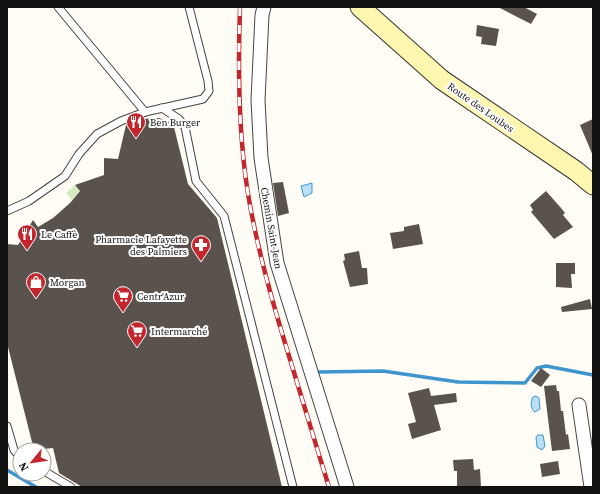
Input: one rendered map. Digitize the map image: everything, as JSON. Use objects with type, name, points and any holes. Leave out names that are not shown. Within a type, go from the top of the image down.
[{"type":"main road","name":"Route des Loubes","points":[[360,7],[370,14],[442,80],[576,171],[593,186]]},
{"type":"street","name":"Chemin Saint-Jean","points":[[264,7],[261,33],[258,114],[263,178],[277,263],[347,487]]},
{"type":"street","points":[[580,405],[591,487]]},
{"type":"lane","points":[[58,7],[144,112]]},
{"type":"lane","points":[[7,211],[29,201],[65,176],[79,154],[97,134],[121,121],[144,112],[203,99],[209,91],[208,81],[189,7]]},
{"type":"lane","points":[[162,108],[179,119],[185,127],[196,181],[224,216],[293,487]]},
{"type":"lane","points":[[7,426],[9,442]]},
{"type":"lane","points":[[52,476],[71,487]]},
{"type":"green space","points":[[75,185],[79,191],[72,200],[66,193]]},
{"type":"water","points":[[312,183],[312,193],[304,197],[301,186]]},
{"type":"water","points":[[536,396],[539,398],[540,409],[535,412],[531,403],[533,397]]},
{"type":"water","points":[[538,435],[543,435],[545,446],[542,450],[537,447],[536,437]]},
{"type":"building","points":[[498,7],[524,7],[537,14],[531,24]]},
{"type":"building","points":[[477,25],[499,29],[496,46],[481,44],[482,37],[476,36]]},
{"type":"building","name":"Centr'Azur","points":[[159,118],[173,123],[188,184],[217,218],[282,487],[82,487],[59,473],[52,448],[52,442],[32,442],[7,343],[7,244],[18,245],[33,220],[38,227],[53,218],[70,203],[80,191],[75,185],[104,175],[104,158],[118,159],[126,125],[140,119]]},
{"type":"building","points":[[593,119],[593,156],[580,125]]},
{"type":"building","points":[[283,182],[289,213],[278,216],[273,183]]},
{"type":"building","points":[[546,191],[565,213],[563,215],[573,227],[554,239],[531,212],[533,210],[530,205]]},
{"type":"building","points":[[419,224],[423,244],[393,249],[390,233],[404,231],[404,227]]},
{"type":"building","points":[[359,251],[362,268],[367,268],[368,284],[350,287],[343,261],[345,260],[344,254]]},
{"type":"building","points":[[556,263],[575,263],[575,274],[571,274],[572,288],[556,287]]},
{"type":"building","points":[[590,299],[592,309],[562,312],[561,307]]},
{"type":"building","points":[[541,368],[550,375],[541,387],[531,381]]},
{"type":"building","points":[[556,385],[557,391],[559,391],[561,411],[563,411],[566,435],[568,434],[570,449],[552,451],[544,386]]},
{"type":"building","points":[[429,388],[431,396],[456,393],[457,402],[434,405],[441,430],[412,439],[408,424],[416,422],[408,393]]},
{"type":"building","points":[[473,459],[474,470],[480,469],[481,487],[457,487],[457,471],[454,471],[453,460]]},
{"type":"building","points":[[558,461],[560,474],[542,477],[540,464]]},
{"type":"waterway","points":[[319,372],[383,371],[458,382],[525,383],[537,368],[546,366],[593,375]]},
{"type":"waterway","points":[[7,470],[36,487]]},
{"type":"railway","points":[[240,7],[239,72],[241,137],[252,219],[271,295],[329,487]]},
{"type":"place","name":"Ben Burger","points":[[136,139]]},
{"type":"place","name":"Le Caffè","points":[[27,251]]},
{"type":"place","name":"Pharmacie Lafayette des Palmiers","points":[[201,262]]},
{"type":"place","name":"Morgan","points":[[36,299]]},
{"type":"place","name":"Centr'Azur","points":[[123,313]]},
{"type":"place","name":"Intermarché","points":[[137,348]]}]
